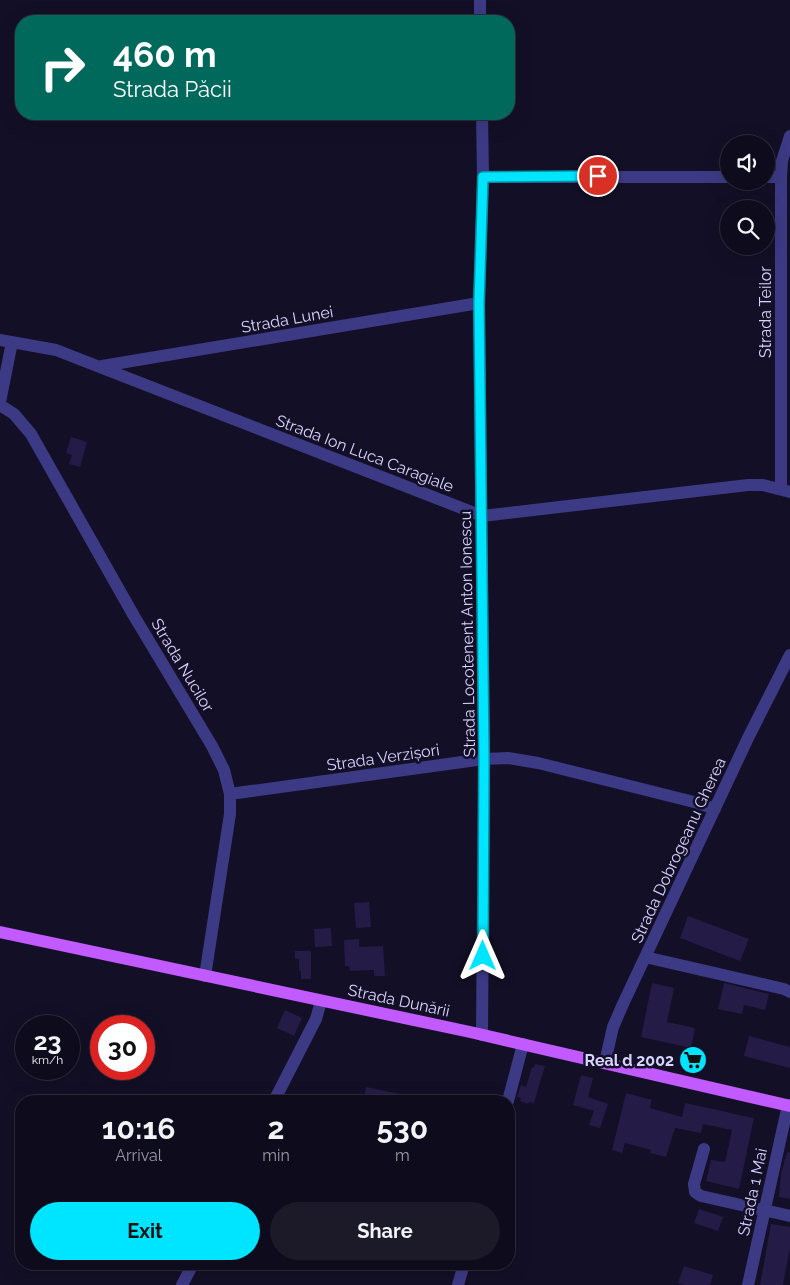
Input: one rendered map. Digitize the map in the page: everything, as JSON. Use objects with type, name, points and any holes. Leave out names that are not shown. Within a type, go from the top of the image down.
[{"type":"main road","name":"Strada Dunării","points":[[0,932],[605,1062],[789,1106]]},
{"type":"street","points":[[480,0],[480,15]]},
{"type":"street","name":"Strada Locotenent Anton Ionescu","points":[[482,120],[483,177],[479,303],[484,759],[482,1035]]},
{"type":"street","name":"Strada Teilor","points":[[786,491],[781,177],[782,161],[790,136]]},
{"type":"street","points":[[483,177],[720,177]]},
{"type":"street","points":[[775,177],[781,177]]},
{"type":"street","name":"Strada Lunei","points":[[100,366],[479,303]]},
{"type":"street","points":[[0,404],[6,341]]},
{"type":"street","name":"Strada Ion Luca Caragiale","points":[[6,341],[56,350],[100,366],[482,516],[748,485],[764,485],[786,491]]},
{"type":"street","name":"Strada Nucilor","points":[[0,404],[14,414],[31,434],[134,616],[212,746],[224,770],[230,794],[230,814],[205,976]]},
{"type":"street","name":"Strada Dobrogeanu Gherea","points":[[605,1062],[614,1027],[645,957],[748,738],[790,655]]},
{"type":"street","name":"Strada Verzișori","points":[[230,794],[484,759],[508,758],[538,763],[698,803],[715,809]]},
{"type":"street","points":[[645,957],[777,987],[790,992]]},
{"type":"street","points":[[277,1095],[316,1019],[321,1000]]},
{"type":"street","points":[[510,1095],[523,1044]]},
{"type":"street","name":"Strada 1 Mai","points":[[748,1285],[789,1106]]},
{"type":"street","points":[[704,1149],[694,1184],[695,1192],[701,1196],[790,1216]]},
{"type":"street","points":[[182,1285],[189,1270]]},
{"type":"street","points":[[458,1285],[462,1270]]},
{"type":"building","points":[[71,437],[87,442],[80,467],[69,464],[72,455],[66,453]]},
{"type":"building","points":[[369,902],[371,927],[356,928],[354,903]]},
{"type":"building","points":[[688,916],[749,939],[740,961],[680,938]]},
{"type":"building","points":[[331,928],[332,946],[315,947],[314,929]]},
{"type":"building","points":[[359,939],[359,947],[383,946],[385,976],[374,976],[374,970],[350,971],[349,966],[345,966],[344,940]]},
{"type":"building","points":[[295,951],[311,951],[311,979],[301,979],[299,959],[295,959]]},
{"type":"building","points":[[652,983],[674,988],[667,1022],[695,1028],[691,1048],[641,1037]]},
{"type":"building","points":[[724,983],[769,994],[765,1010],[744,1005],[742,1014],[718,1009]]},
{"type":"building","points":[[285,1010],[302,1018],[294,1036],[277,1028]]},
{"type":"building","points":[[749,1036],[790,1047],[790,1068],[744,1056]]},
{"type":"building","points":[[535,1064],[545,1066],[534,1103],[529,1102],[528,1104],[520,1101],[521,1098],[517,1097],[521,1085],[526,1087],[532,1067],[534,1068]]},
{"type":"building","points":[[581,1075],[593,1078],[588,1097],[608,1104],[600,1128],[589,1125],[594,1111],[573,1105]]},
{"type":"building","points":[[366,1087],[405,1095],[364,1095]]},
{"type":"building","points":[[626,1093],[652,1100],[650,1108],[682,1117],[685,1103],[754,1118],[739,1189],[706,1181],[711,1160],[725,1162],[732,1130],[703,1124],[701,1133],[675,1128],[666,1157],[650,1153],[651,1150],[625,1143],[622,1153],[612,1150]]},
{"type":"building","points":[[787,1152],[790,1153],[790,1199],[779,1197],[781,1174]]},
{"type":"building","points":[[699,1209],[723,1217],[718,1231],[694,1223]]},
{"type":"building","points":[[771,1224],[790,1227],[790,1248],[783,1285],[760,1285]]},
{"type":"building","points":[[684,1266],[713,1275],[710,1285],[684,1285],[678,1283]]},
{"type":"place","name":"Real d 2002","points":[[693,1060]]},
{"type":"route","points":[[483,956],[484,759],[479,303],[483,177],[598,176]]}]
